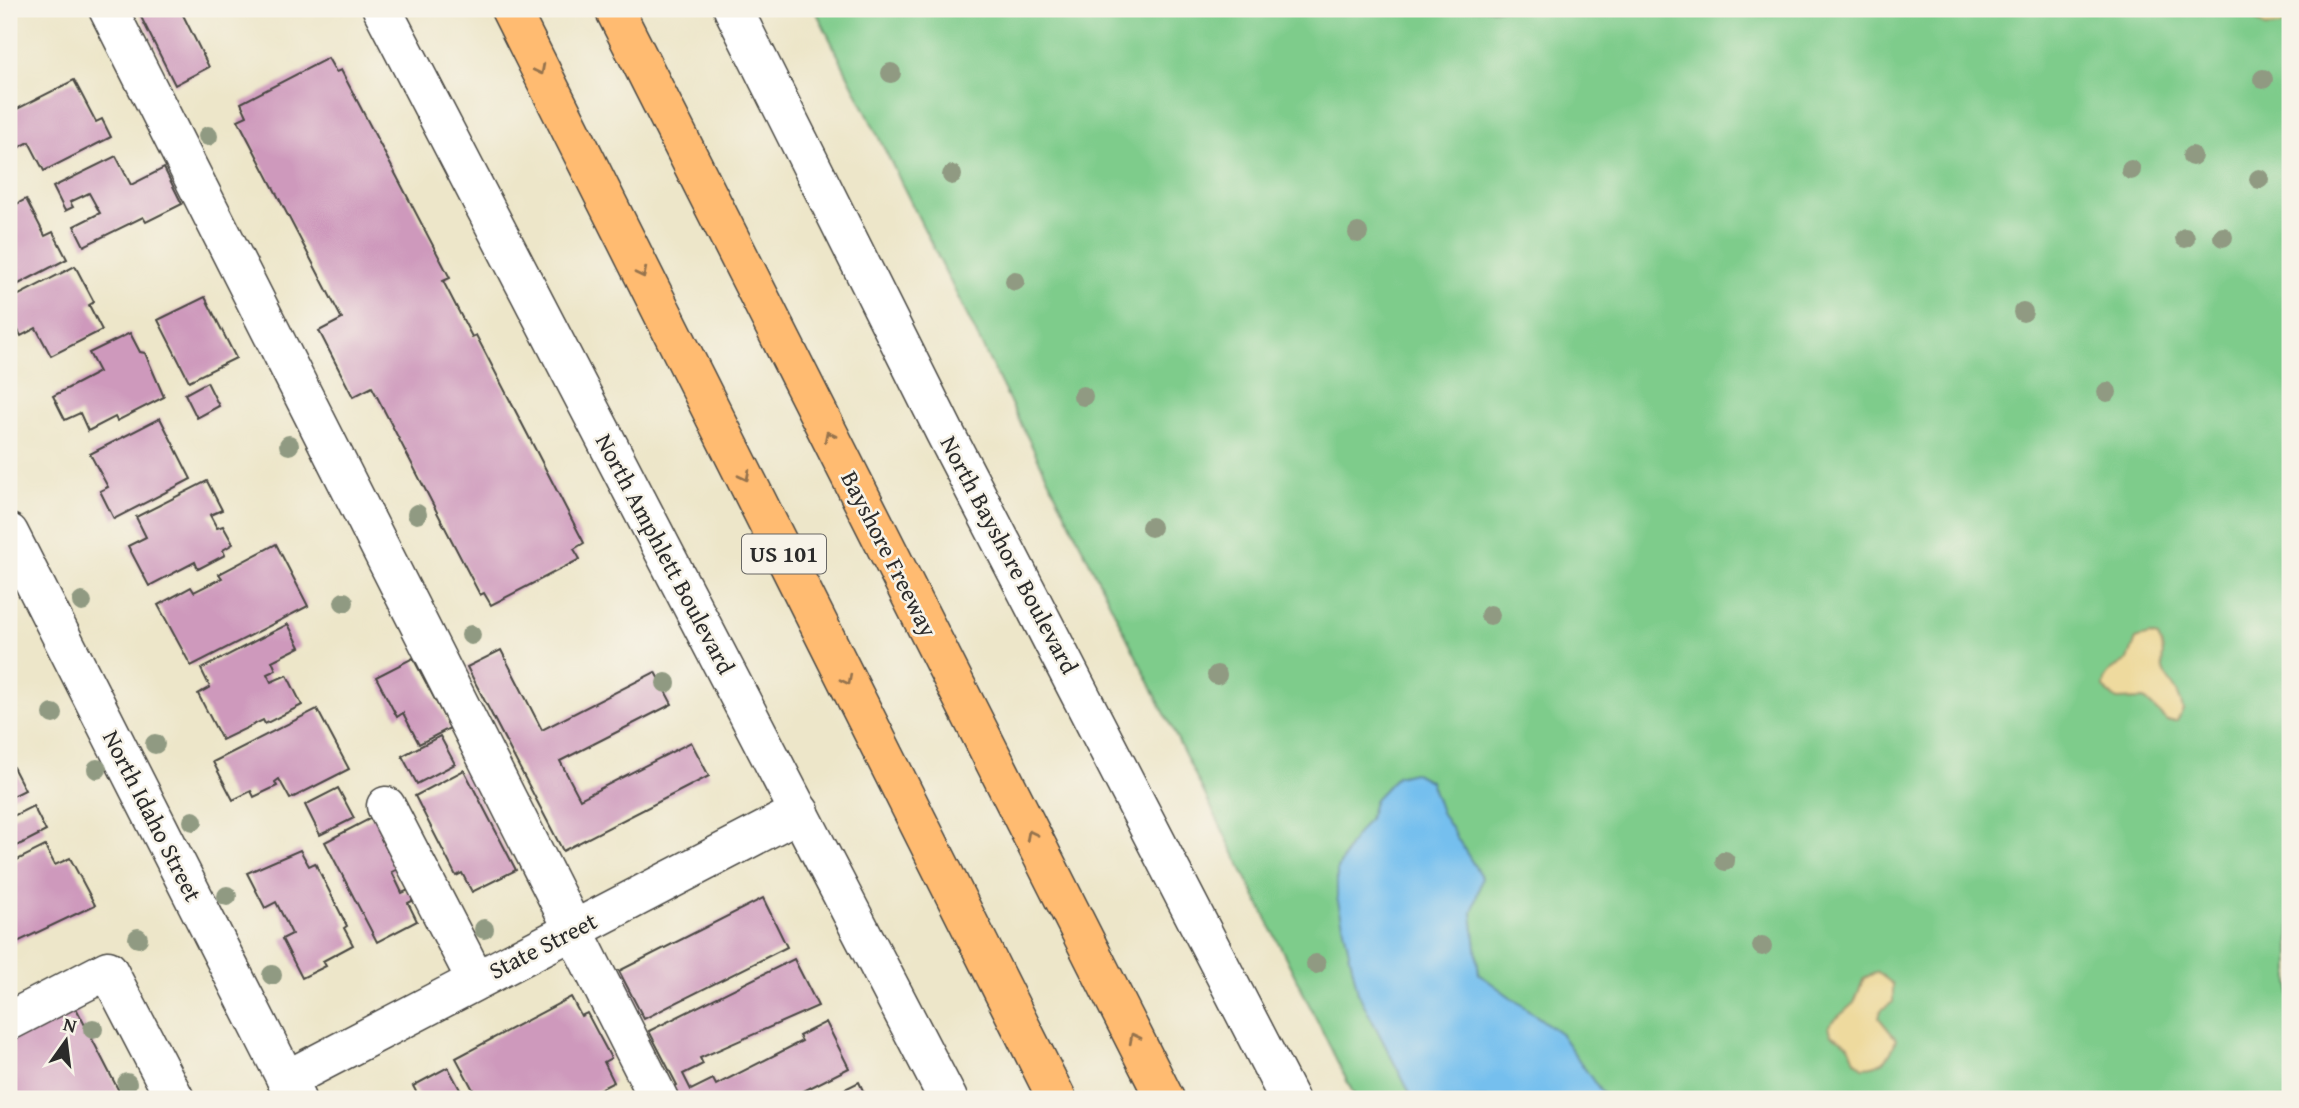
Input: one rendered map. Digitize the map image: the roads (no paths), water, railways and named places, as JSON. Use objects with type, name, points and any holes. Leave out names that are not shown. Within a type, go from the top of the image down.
[{"type":"highway","name":"US 101","points":[[510,9],[1057,1099]]},
{"type":"highway","name":"Bayshore Freeway","points":[[614,9],[1165,1099]]},
{"type":"highway","points":[[638,9],[764,308]]},
{"type":"street","points":[[108,9],[659,1099]]},
{"type":"street","name":"North Amphlett Boulevard","points":[[382,9],[948,1099]]},
{"type":"street","name":"North Bayshore Boulevard","points":[[733,9],[945,433],[1289,1099]]},
{"type":"street","name":"North Idaho Street","points":[[9,533],[291,1089]]},
{"type":"street","points":[[386,806],[476,980]]},
{"type":"street","name":"State Street","points":[[291,1089],[476,980],[800,812]]},
{"type":"street","points":[[9,1021],[108,970],[175,1099]]},
{"type":"water","points":[[1413,772],[1430,781],[1441,812],[1482,878],[1472,913],[1479,974],[1560,1033],[1601,1092],[1612,1099],[1413,1099],[1358,993],[1337,897],[1337,871],[1350,844],[1369,818],[1375,799],[1397,776]]}]
